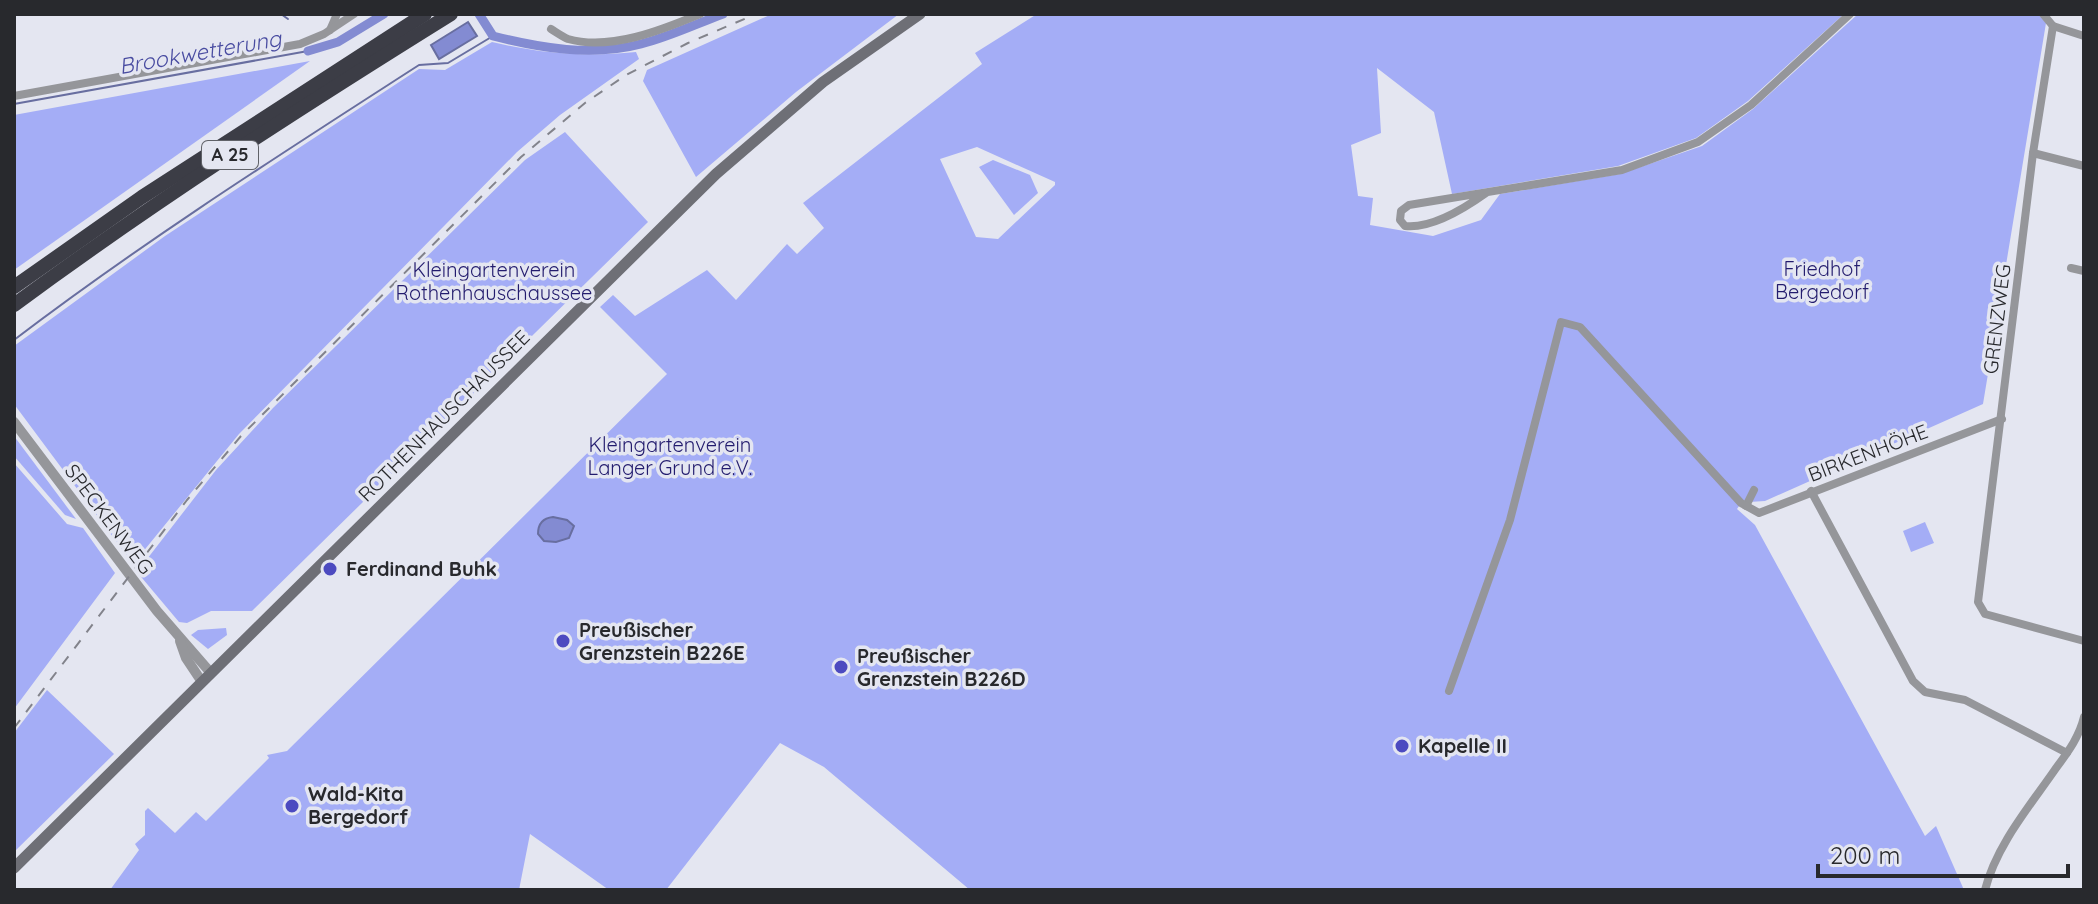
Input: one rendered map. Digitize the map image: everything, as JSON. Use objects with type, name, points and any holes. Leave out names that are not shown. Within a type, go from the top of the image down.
[{"type":"highway","name":"A 25","points":[[14,287],[142,197],[425,14]]},
{"type":"highway","name":"A 25","points":[[14,305],[163,200],[451,14]]},
{"type":"main road","name":"ROTHENHAUSCHAUSSEE","points":[[14,868],[716,174],[823,82],[920,14]]},
{"type":"street","points":[[330,31],[337,14]]},
{"type":"street","points":[[14,96],[300,44],[330,31],[354,14]]},
{"type":"street","points":[[551,29],[568,38],[602,41],[647,33],[700,14]]},
{"type":"street","points":[[1486,193],[1467,206],[1420,226],[1405,226],[1400,220],[1401,211],[1409,205],[1622,170],[1698,142],[1751,105],[1850,14]]},
{"type":"street","points":[[2043,14],[2053,26],[2084,36]]},
{"type":"street","name":"GRENZWEG","points":[[2053,26],[2033,153],[1978,602],[1985,614],[2084,641]]},
{"type":"street","points":[[2033,153],[2084,166]]},
{"type":"street","points":[[2071,268],[2084,271]]},
{"type":"street","points":[[1449,691],[1510,520],[1561,322],[1580,327],[1746,506],[1754,490]]},
{"type":"street","name":"BIRKENHÖHE","points":[[1746,506],[1759,513],[2002,419]]},
{"type":"street","name":"SPECKENWEG","points":[[14,422],[206,677]]},
{"type":"street","points":[[1811,491],[1913,681],[1925,692],[1965,700],[2067,753]]},
{"type":"street","points":[[1985,890],[2009,838],[2067,753],[2080,732],[2084,717]]},
{"type":"green space","points":[[772,14],[899,14],[796,92],[696,177],[643,81],[647,70]]},
{"type":"green space","points":[[1037,14],[1844,14],[1748,101],[1696,138],[1618,166],[1452,194],[1434,112],[1377,68],[1381,133],[1351,145],[1358,196],[1373,198],[1370,225],[1433,236],[1481,220],[1500,194],[1620,174],[1702,146],[1753,109],[1858,14],[2038,14],[2046,23],[1983,404],[1765,501],[1743,500],[1737,509],[1755,525],[1925,836],[1936,826],[1964,890],[970,890],[824,767],[780,743],[666,890],[609,890],[530,834],[519,890],[110,890],[139,850],[135,844],[145,835],[145,811],[148,808],[175,833],[196,812],[206,821],[269,758],[267,755],[287,751],[667,374],[600,307],[613,295],[635,316],[707,270],[736,300],[787,244],[797,254],[824,228],[803,203],[982,64],[975,53]],"holes":[[[977,147],[1055,182],[998,239],[976,237],[940,159]]]},
{"type":"green space","points":[[492,42],[564,53],[636,52],[639,59],[560,115],[517,152],[239,434],[133,564],[14,404],[14,346],[165,236],[419,69],[445,70]]},
{"type":"green space","points":[[310,61],[14,270],[14,115]]},
{"type":"green space","name":"Kleingartenverein Rothenhauschaussee","points":[[565,132],[648,222],[252,611],[211,611],[187,623],[179,622],[137,572],[216,470],[273,408],[525,160]]},
{"type":"green space","points":[[993,160],[1030,175],[1038,193],[1014,215],[979,167]]},
{"type":"green space","points":[[14,436],[76,519],[65,515],[14,456]]},
{"type":"green space","points":[[14,463],[67,524],[83,528],[115,573],[14,709]]},
{"type":"green space","points":[[1925,522],[1934,543],[1911,552],[1903,531]]},
{"type":"green space","points":[[226,628],[227,635],[208,649],[191,635],[198,630]]},
{"type":"green space","points":[[47,690],[114,754],[14,852],[14,733]]},
{"type":"shaded area","points":[[468,22],[477,36],[439,59],[431,45]]},
{"type":"shaded area","points":[[553,517],[567,520],[574,526],[569,538],[556,542],[544,541],[538,534],[542,522]]},
{"type":"waterway","points":[[281,14],[288,19]]},
{"type":"waterway","name":"Brookwetterung","points":[[308,51],[338,42],[384,14]]},
{"type":"waterway","points":[[479,14],[493,36],[548,47],[585,50],[641,44],[723,14]]},
{"type":"waterway","points":[[14,340],[163,233],[419,65],[448,63],[493,36]]},
{"type":"waterway","name":"Brookwetterung","points":[[14,104],[308,51]]},
{"type":"railway","points":[[14,728],[187,500],[241,436],[521,157],[585,103],[626,75],[688,43],[756,14]]},
{"type":"place","name":"Ferdinand Buhk","points":[[330,569]]},
{"type":"place","name":"Preußischer Grenzstein B226E","points":[[563,641]]},
{"type":"place","name":"Preußischer Grenzstein B226D","points":[[841,667]]},
{"type":"place","name":"Kapelle II","points":[[1402,746]]},
{"type":"place","name":"Wald-Kita Bergedorf","points":[[292,806]]},
{"type":"park label","name":"Friedhof Bergedorf","points":[[1822,280]]},
{"type":"park label","name":"Kleingartenverein Langer Grund e.V.","points":[[670,456]]}]
